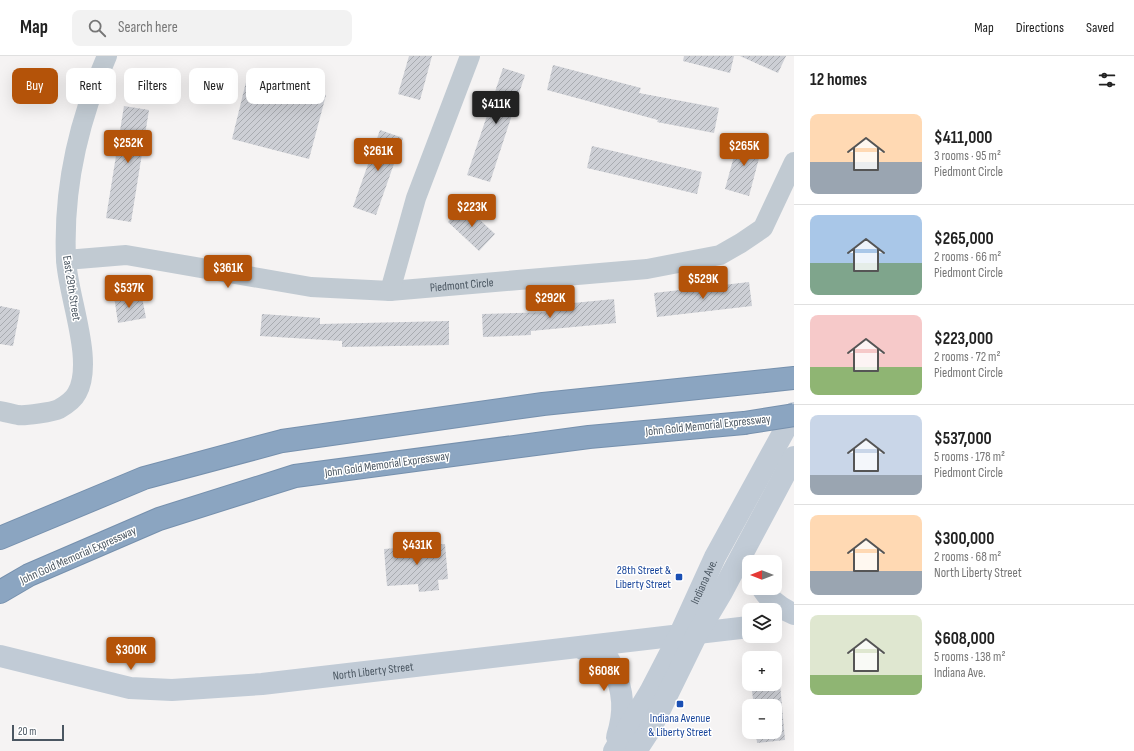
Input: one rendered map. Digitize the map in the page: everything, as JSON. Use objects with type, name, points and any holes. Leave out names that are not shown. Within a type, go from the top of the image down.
[{"type":"highway","points":[[3,537],[144,478],[282,441],[543,404],[766,382],[794,377]]},
{"type":"highway","name":"John Gold Memorial Expressway","points":[[0,592],[29,575],[159,519],[295,476],[589,437],[744,423],[794,414]]},
{"type":"highway","points":[[744,423],[794,420]]},
{"type":"main road","name":"Indiana Ave.","points":[[636,751],[651,728],[688,635],[715,557],[794,414]]},
{"type":"main road","name":"Indiana Ave.","points":[[613,751],[688,635],[722,592],[794,457]]},
{"type":"main road","points":[[750,555],[749,549],[758,523]]},
{"type":"main road","points":[[766,595],[769,599],[783,609],[794,614]]},
{"type":"main road","points":[[782,623],[794,621]]},
{"type":"main road","name":"North Liberty Street","points":[[0,656],[130,688],[172,690],[262,684],[742,628]]},
{"type":"main road","points":[[565,649],[597,649],[606,654],[619,681],[623,697],[623,711],[613,751]]},
{"type":"street","name":"East 29th Street","points":[[0,411],[19,415],[58,409],[72,400],[80,387],[83,371],[80,339],[66,260],[66,201],[83,122],[107,56]]},
{"type":"street","points":[[390,291],[416,198],[470,56]]},
{"type":"street","name":"Piedmont Circle","points":[[66,260],[126,255],[311,287],[390,291],[647,269],[720,255],[763,228],[794,162]]},
{"type":"building","points":[[409,56],[432,56],[420,100],[398,94]]},
{"type":"building","points":[[684,56],[734,56],[730,73],[683,61]]},
{"type":"building","points":[[740,56],[786,56],[778,73]]},
{"type":"building","points":[[553,65],[641,88],[639,93],[719,108],[714,133],[657,122],[658,120],[547,90]]},
{"type":"building","points":[[503,68],[525,75],[490,182],[467,175]]},
{"type":"building","points":[[246,82],[246,104],[324,104],[309,159],[232,139]]},
{"type":"building","points":[[124,106],[149,110],[131,222],[106,218]]},
{"type":"building","points":[[380,130],[403,138],[376,215],[353,207]]},
{"type":"building","points":[[739,138],[763,143],[749,196],[725,189]]},
{"type":"building","points":[[592,146],[702,172],[697,194],[587,168]]},
{"type":"building","points":[[464,205],[495,234],[479,251],[448,222]]},
{"type":"building","points":[[749,282],[752,306],[657,317],[654,293]]},
{"type":"building","points":[[127,294],[128,299],[142,297],[146,318],[118,323],[114,296]]},
{"type":"building","points":[[614,299],[616,323],[531,331],[531,335],[483,337],[482,314],[554,312],[553,305]]},
{"type":"building","points":[[0,306],[20,310],[13,346],[0,344]]},
{"type":"building","points":[[262,314],[320,318],[320,324],[449,321],[449,345],[342,347],[342,341],[260,336]]},
{"type":"building","points":[[445,544],[448,579],[438,580],[439,590],[419,592],[418,584],[387,586],[384,549]]},
{"type":"building","points":[[752,691],[781,691],[781,699],[753,699]]},
{"type":"building","points":[[782,706],[785,740],[757,743],[757,739],[782,739]]},
{"type":"place","name":"28th Street & Liberty Street","points":[[679,577]]},
{"type":"place","name":"Indiana Avenue & Liberty Street","points":[[680,704]]}]
